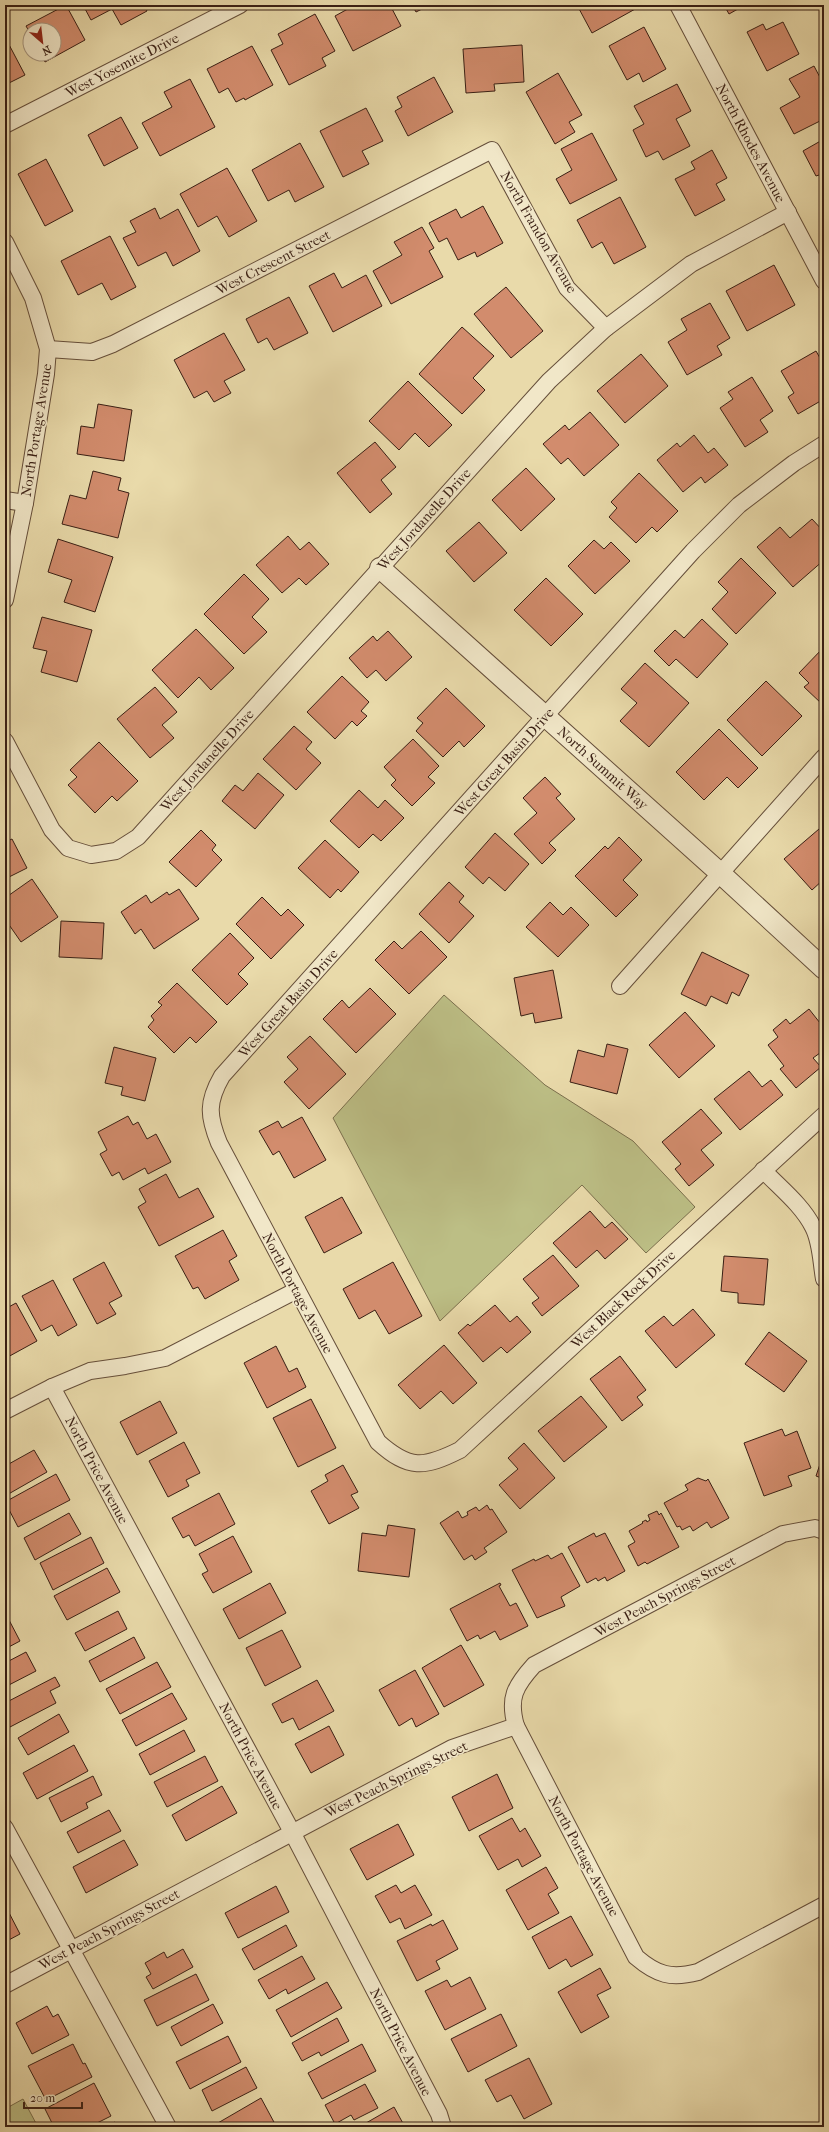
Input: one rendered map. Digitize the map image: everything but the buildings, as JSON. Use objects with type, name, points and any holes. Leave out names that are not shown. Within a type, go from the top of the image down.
[{"type":"street","name":"West Yosemite Drive","points":[[5,125],[240,5]]},
{"type":"street","name":"North Rhodes Avenue","points":[[678,5],[824,281]]},
{"type":"street","name":"North Frandon Avenue","points":[[492,150],[567,288],[606,328]]},
{"type":"street","name":"West Crescent Street","points":[[48,349],[92,352],[113,344],[492,150]]},
{"type":"street","name":"West Jordanelle Drive","points":[[5,741],[52,830],[68,848],[91,856],[116,851],[138,837],[549,381],[606,328],[691,264],[788,212]]},
{"type":"street","name":"North Portage Avenue","points":[[5,242],[33,298],[48,349],[46,374],[25,503],[5,600]]},
{"type":"street","name":"West Great Basin Drive","points":[[210,1103],[214,1089],[222,1076],[693,551],[739,505],[794,463],[824,444]]},
{"type":"street","points":[[5,500],[25,503]]},
{"type":"street","name":"North Summit Way","points":[[380,568],[720,873],[824,969]]},
{"type":"street","points":[[620,986],[824,757]]},
{"type":"street","name":"North Portage Avenue","points":[[210,1103],[211,1124],[219,1143],[378,1442],[393,1455],[413,1463]]},
{"type":"street","name":"West Black Rock Drive","points":[[413,1463],[436,1462],[460,1450],[824,1115]]},
{"type":"street","points":[[763,1170],[804,1212],[813,1228],[819,1245],[824,1279]]},
{"type":"street","points":[[5,1412],[52,1387],[90,1370],[125,1366],[165,1358],[297,1290]]},
{"type":"street","name":"North Price Avenue","points":[[52,1387],[292,1832],[439,2114],[443,2127]]},
{"type":"street","name":"West Peach Springs Street","points":[[5,1985],[452,1748],[516,1726],[512,1711],[513,1695],[520,1680],[534,1665],[783,1534],[819,1530]]},
{"type":"street","name":"North Portage Avenue","points":[[516,1726],[636,1957],[648,1967],[663,1975],[681,1977],[698,1972],[824,1905]]},
{"type":"street","points":[[5,1828],[168,2127]]},
{"type":"green space","points":[[444,995],[545,1085],[633,1141],[695,1207],[646,1253],[582,1185],[440,1321],[333,1118]]},
{"type":"green space","points":[[23,2099],[38,2127],[5,2127],[5,2109]]}]
